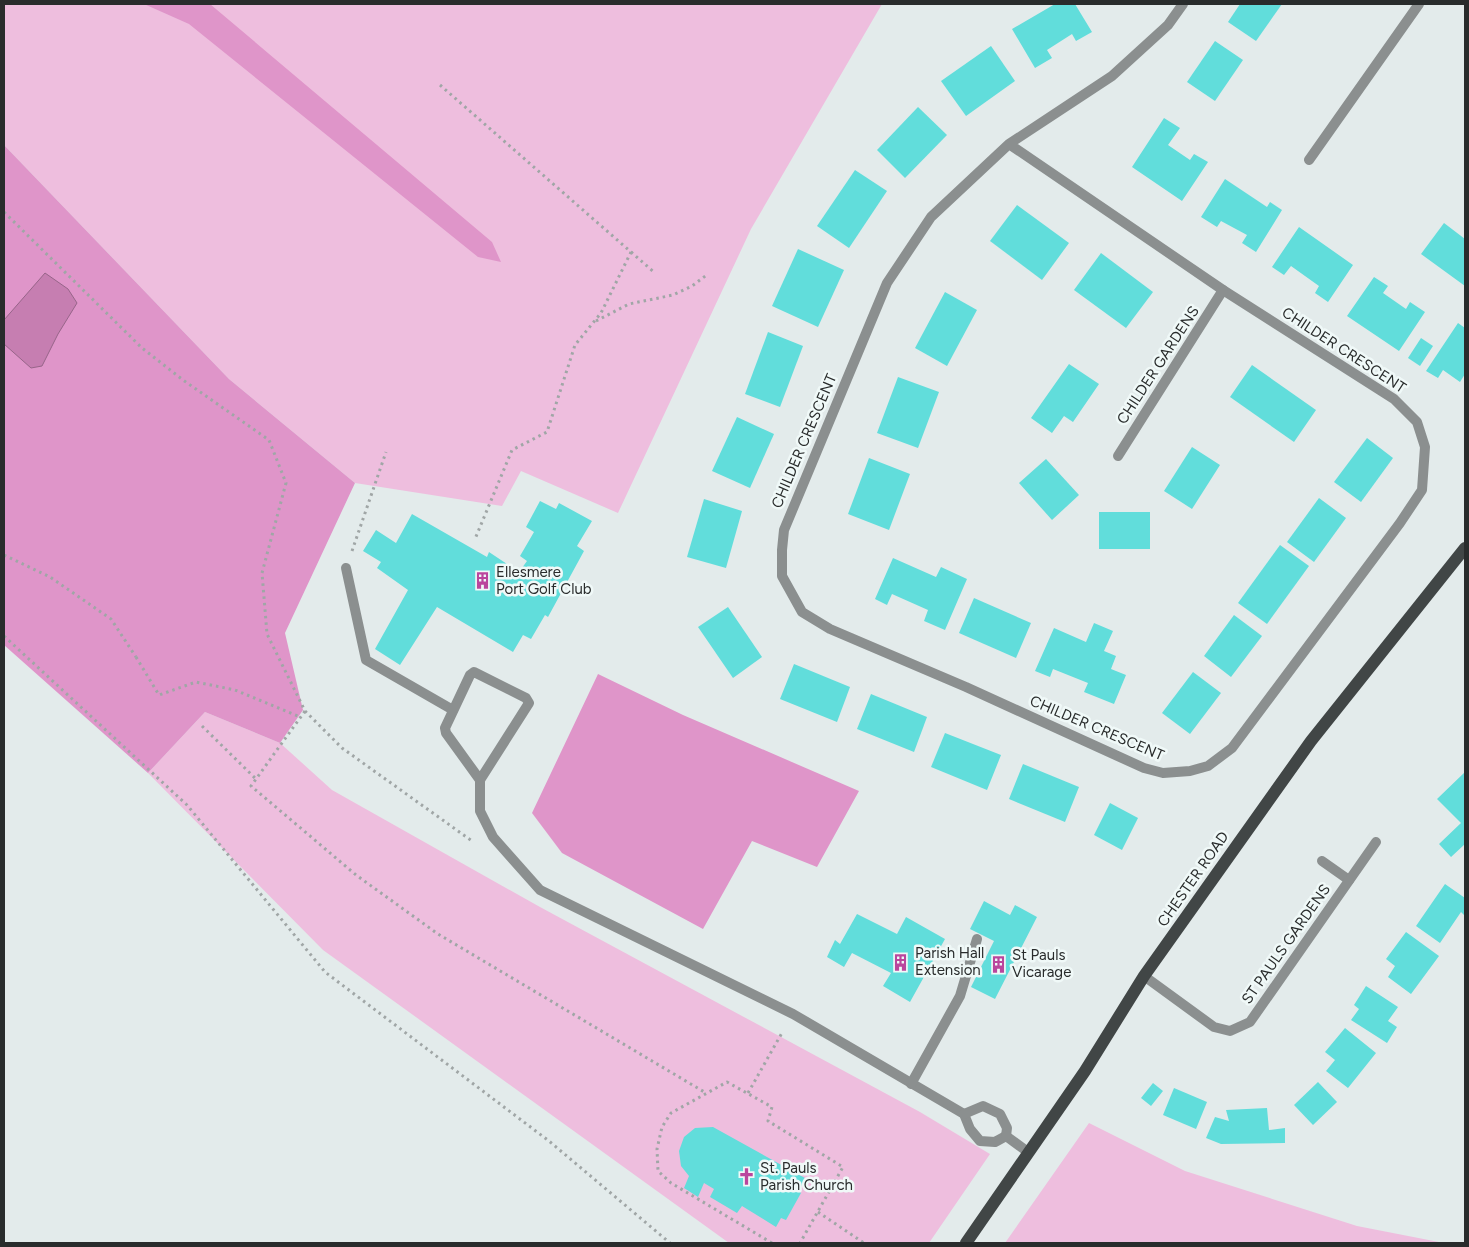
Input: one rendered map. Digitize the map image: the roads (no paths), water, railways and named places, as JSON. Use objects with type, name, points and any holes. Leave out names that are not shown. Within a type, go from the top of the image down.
[{"type":"main road","name":"CHESTER ROAD","points":[[966,1243],[1085,1071],[1144,976],[1310,741],[1463,556]]},
{"type":"street","name":"CHILDER CRESCENT","points":[[1009,144],[1224,290],[1394,399],[1417,422],[1425,447],[1422,490],[1406,514],[1232,748],[1208,766],[1190,771],[1163,773],[1144,768],[830,629],[802,612],[782,576],[784,530],[887,282],[932,217],[1009,144],[1112,76],[1168,25],[1182,4]]},
{"type":"street","points":[[1309,160],[1419,4]]},
{"type":"street","name":"CHILDER GARDENS","points":[[1118,456],[1224,290]]},
{"type":"street","points":[[346,568],[366,660],[453,710]]},
{"type":"street","points":[[480,780],[446,734],[446,728],[453,710],[470,675],[474,672],[526,698],[529,703],[480,780],[480,811],[493,837],[540,890],[793,1014],[964,1114],[970,1129],[980,1141],[995,1142],[1006,1136]]},
{"type":"street","name":"ST PAULS GARDENS","points":[[1144,976],[1214,1027],[1230,1031],[1250,1022],[1376,842]]},
{"type":"street","name":"ST PAULS GARDENS","points":[[1322,861],[1349,880]]},
{"type":"street","points":[[911,1084],[960,996],[977,939]]},
{"type":"street","points":[[964,1114],[983,1106],[1000,1114],[1007,1128],[1006,1136]]},
{"type":"street","points":[[1006,1136],[1028,1152]]},
{"type":"place","name":"Ellesmere Port Golf Club","points":[[482,581]]},
{"type":"place","name":"Parish Hall Extension","points":[[901,962]]},
{"type":"place","name":"St Pauls Vicarage","points":[[998,964]]},
{"type":"place","name":"St. Pauls Parish Church","points":[[746,1177]]}]
